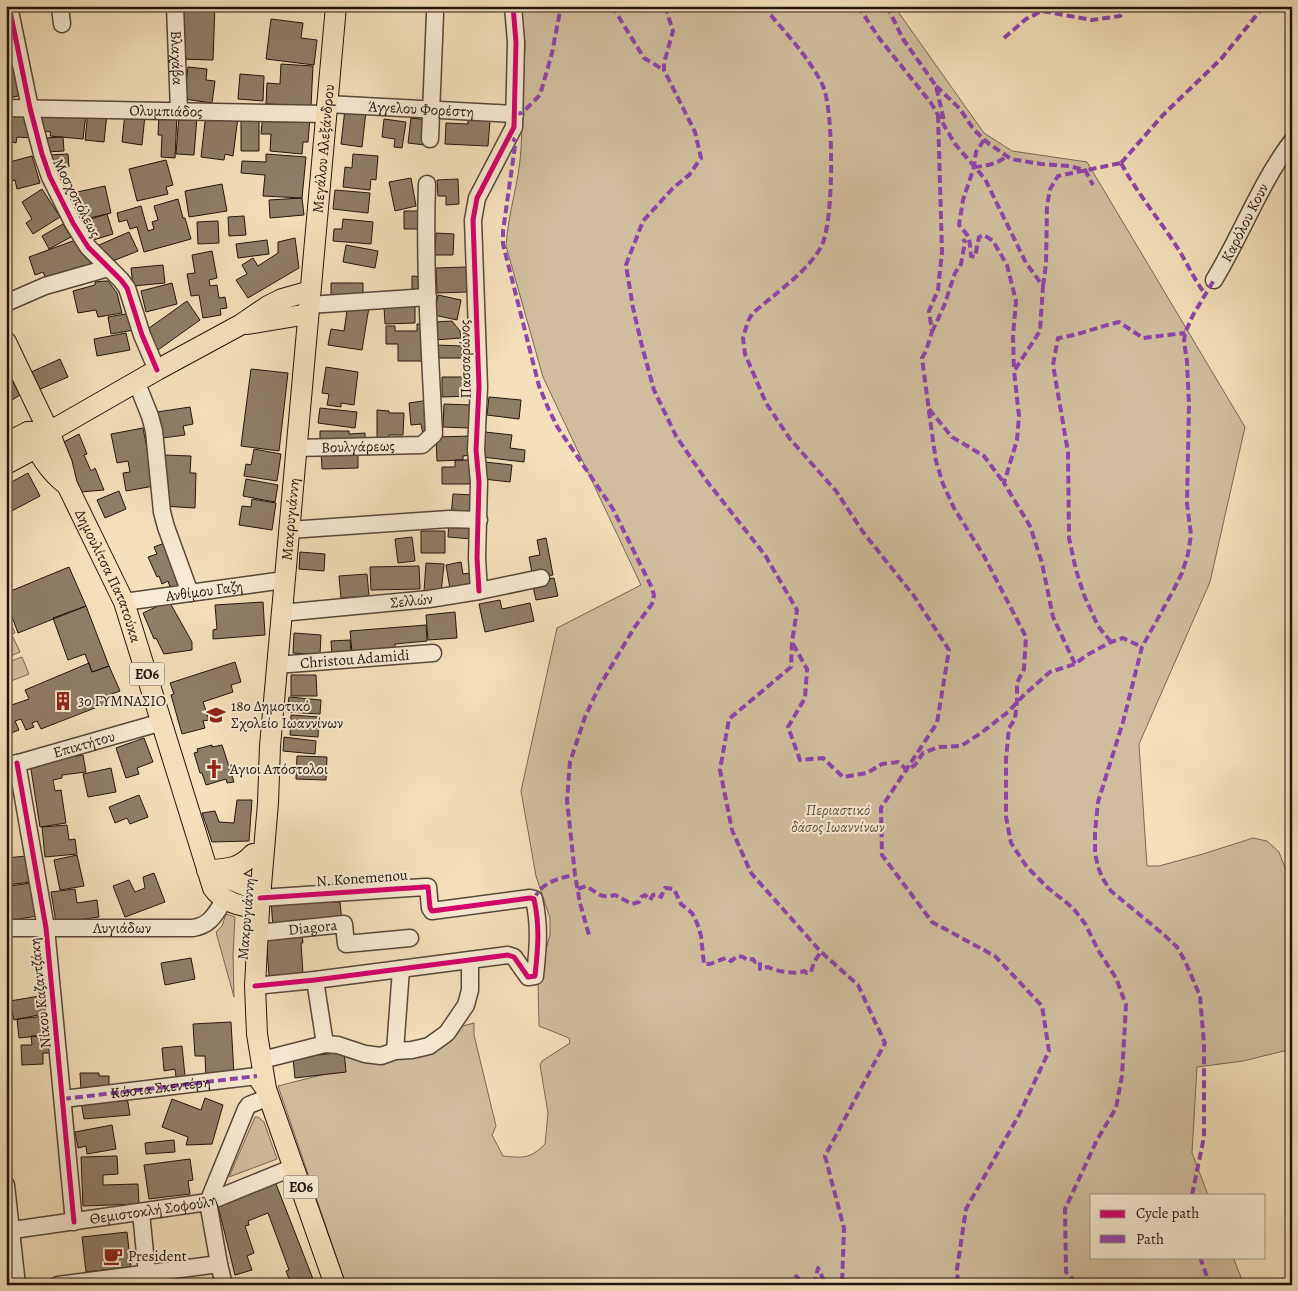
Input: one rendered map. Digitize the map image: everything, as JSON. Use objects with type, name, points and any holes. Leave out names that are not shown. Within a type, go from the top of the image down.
[{"type":"main road","name":"Μεγάλου Αλεξάνδρου","points":[[309,303],[336,6]]},
{"type":"main road","points":[[6,464],[32,440],[240,325],[275,303],[309,303]]},
{"type":"main road","name":"Μακρυγιάννη","points":[[309,303],[276,665],[268,803],[255,898],[243,955],[243,1004],[248,1044],[263,1081],[335,1285]]},
{"type":"main road","name":"Δημουλίτσα Πατατούκα","points":[[6,342],[49,432],[62,464],[67,485],[124,602],[212,888],[225,900]]},
{"type":"main road","points":[[6,443],[32,440]]},
{"type":"main road","name":"Δημουλίτσα Πατατούκα","points":[[32,440],[48,468],[67,485]]},
{"type":"main road","name":"Μακρυγιάννη","points":[[263,1081],[257,1034],[255,986],[258,932],[253,854],[257,811],[270,746]]},
{"type":"main road","points":[[207,870],[237,867],[253,854]]},
{"type":"main road","points":[[207,870],[255,898]]},
{"type":"main road","points":[[225,900],[255,898]]},
{"type":"street","name":"Μοσχοπόλεως","points":[[9,6],[30,108],[50,178],[88,247],[127,288],[142,335],[157,370]]},
{"type":"street","points":[[60,6],[62,24]]},
{"type":"street","name":"Βλαχάβα","points":[[175,6],[179,111]]},
{"type":"street","name":"Πασσαρώνος","points":[[479,591],[477,558],[479,482],[476,450],[479,387],[474,207],[489,172],[514,127],[516,42],[513,6]]},
{"type":"street","points":[[430,139],[435,14]]},
{"type":"street","name":"Ολυμπιάδος","points":[[6,108],[179,111],[326,109]]},
{"type":"street","name":"Άγγελου Φορέστη","points":[[326,109],[431,110],[515,114]]},
{"type":"street","name":"Καρόλου Κουν","points":[[1214,280],[1236,242],[1268,177],[1292,140]]},
{"type":"street","points":[[309,303],[428,297],[427,184]]},
{"type":"street","points":[[6,303],[45,286],[108,268]]},
{"type":"street","name":"Βουλγάρεως","points":[[296,448],[422,446],[434,434],[428,297]]},
{"type":"street","points":[[136,381],[154,431],[161,505],[166,527],[190,593]]},
{"type":"street","points":[[289,530],[449,519],[479,520]]},
{"type":"street","name":"Σελλών","points":[[281,613],[429,599],[541,578]]},
{"type":"street","name":"Ανθίμου Γαζη","points":[[124,602],[284,580]]},
{"type":"street","name":"Christou Adamidi","points":[[276,665],[433,653]]},
{"type":"street","name":"Επικτήτου","points":[[12,765],[162,722]]},
{"type":"street","name":"Νίκου Καζαντζάκη","points":[[12,765],[46,928],[74,1222]]},
{"type":"street","name":"N. Konemenou","points":[[255,898],[425,886],[428,887],[430,908],[432,910],[534,899],[539,927],[536,976],[528,976],[514,957],[508,955],[470,960]]},
{"type":"street","name":"Λυγιάδων","points":[[6,928],[198,927],[208,922],[225,900]]},
{"type":"street","name":"Diagora","points":[[258,932],[344,924],[346,944],[410,938]]},
{"type":"street","points":[[224,1285],[208,1202],[246,1109],[263,1081],[325,1044],[338,1045],[373,1056],[429,1046],[447,1033],[466,1005],[470,990],[470,960],[255,986]]},
{"type":"street","points":[[395,1051],[402,969]]},
{"type":"street","points":[[315,980],[325,1044]]},
{"type":"street","name":"Κώστα Σκεντέρη","points":[[63,1099],[263,1081]]},
{"type":"street","name":"Θεμιστοκλή Σοφούλη","points":[[8,1231],[208,1202],[294,1168]]},
{"type":"street","points":[[6,1185],[8,1231],[17,1285]]},
{"type":"street","points":[[138,1278],[141,1212]]},
{"type":"street","points":[[58,1285],[138,1278],[219,1264]]},
{"type":"street","points":[[167,1285],[176,1270]]},
{"type":"green space","name":"Περιαστικό δάσος Ιωαννίνων","points":[[521,6],[894,6],[984,133],[1012,151],[1087,162],[1245,427],[1210,582],[1139,744],[1147,866],[1159,866],[1253,838],[1267,841],[1279,852],[1292,886],[1292,1049],[1243,1061],[1197,1067],[1192,1153],[1208,1194],[1090,1194],[1090,1258],[1233,1258],[1244,1285],[346,1285],[278,1086],[341,1070],[335,1050],[367,1060],[474,1023],[474,1035],[496,1126],[492,1135],[503,1156],[530,1155],[545,1144],[548,1113],[540,1065],[542,1061],[570,1043],[569,1038],[539,1026],[538,978],[550,935],[550,918],[536,876],[521,791],[557,628],[641,585],[543,377],[506,246],[521,150],[525,43]]},
{"type":"green space","points":[[6,611],[15,633],[6,637]]},
{"type":"green space","points":[[12,635],[20,652],[6,658],[6,638]]},
{"type":"green space","points":[[22,657],[29,674],[6,683],[6,663]]},
{"type":"green space","points":[[226,914],[235,917],[233,955],[234,997],[216,932],[222,926]]},
{"type":"green space","points":[[255,1117],[264,1122],[277,1159],[229,1177]]},
{"type":"building","points":[[181,6],[215,6],[213,60],[180,59]]},
{"type":"building","points":[[271,19],[303,23],[301,38],[317,40],[314,65],[266,59]]},
{"type":"building","points":[[12,49],[22,95],[6,99],[6,50]]},
{"type":"building","points":[[281,64],[313,66],[311,106],[266,104],[267,83],[280,84]]},
{"type":"building","points":[[188,67],[207,69],[206,80],[215,81],[212,103],[184,99]]},
{"type":"building","points":[[240,74],[264,76],[263,101],[238,99]]},
{"type":"building","points":[[28,107],[34,138],[17,137],[16,143],[6,140],[6,112]]},
{"type":"building","points":[[345,109],[366,111],[362,147],[341,144]]},
{"type":"building","points":[[42,110],[86,114],[83,139],[50,136],[51,132],[40,131]]},
{"type":"building","points":[[88,111],[107,113],[104,142],[85,140]]},
{"type":"building","points":[[125,113],[145,115],[142,145],[122,142]]},
{"type":"building","points":[[159,113],[177,114],[175,158],[161,157],[162,135],[158,135]]},
{"type":"building","points":[[206,113],[238,117],[233,156],[225,154],[224,160],[201,157]]},
{"type":"building","points":[[263,113],[310,117],[308,142],[303,142],[302,154],[270,151],[271,134],[261,134]]},
{"type":"building","points":[[179,115],[197,116],[194,155],[176,154]]},
{"type":"building","points":[[241,115],[259,115],[259,151],[241,151]]},
{"type":"building","points":[[411,118],[428,120],[425,145],[408,143]]},
{"type":"building","points":[[384,119],[406,122],[402,148],[394,147],[395,139],[382,137]]},
{"type":"building","points":[[468,119],[490,121],[488,146],[445,144],[446,123],[468,124]]},
{"type":"building","points":[[63,137],[64,151],[46,152],[45,138]]},
{"type":"building","points":[[68,154],[69,167],[49,168],[48,155]]},
{"type":"building","points":[[266,154],[306,157],[302,198],[263,196],[265,175],[241,173],[242,161],[266,162]]},
{"type":"building","points":[[353,154],[378,156],[376,180],[371,179],[370,190],[343,187],[345,167],[352,168]]},
{"type":"building","points":[[32,156],[40,183],[17,189],[15,180],[6,183],[6,163]]},
{"type":"building","points":[[166,160],[173,185],[166,187],[168,194],[137,201],[129,169]]},
{"type":"building","points":[[411,178],[416,206],[395,211],[389,182]]},
{"type":"building","points":[[458,179],[459,204],[446,205],[446,196],[438,196],[437,180]]},
{"type":"building","points":[[222,184],[227,211],[189,217],[185,191]]},
{"type":"building","points":[[105,186],[111,213],[76,221],[72,203],[79,202],[77,192]]},
{"type":"building","points":[[42,189],[60,217],[33,234],[26,223],[32,219],[22,202]]},
{"type":"building","points":[[335,190],[370,193],[368,213],[333,209]]},
{"type":"building","points":[[302,198],[304,215],[270,218],[269,200]]},
{"type":"building","points":[[178,199],[191,239],[144,252],[137,227],[130,229],[127,220],[119,222],[117,213],[141,206],[148,231],[154,229],[152,222],[158,220],[154,206]]},
{"type":"building","points":[[404,211],[423,211],[423,229],[404,229]]},
{"type":"building","points":[[107,214],[113,234],[87,242],[81,222]]},
{"type":"building","points":[[244,216],[246,235],[229,236],[228,217]]},
{"type":"building","points":[[343,219],[373,222],[371,244],[333,241],[334,229],[342,229]]},
{"type":"building","points":[[218,221],[219,243],[198,244],[197,222]]},
{"type":"building","points":[[63,224],[71,237],[49,249],[42,236]]},
{"type":"building","points":[[129,232],[138,251],[110,262],[99,245]]},
{"type":"building","points":[[436,233],[454,234],[453,255],[435,255]]},
{"type":"building","points":[[81,238],[92,267],[48,283],[43,272],[35,275],[29,257]]},
{"type":"building","points":[[295,238],[299,268],[248,298],[236,280],[247,274],[242,265],[253,258],[258,266],[278,253],[278,242]]},
{"type":"building","points":[[267,240],[269,254],[238,258],[236,244]]},
{"type":"building","points":[[346,245],[378,251],[375,268],[343,262]]},
{"type":"building","points":[[212,251],[217,278],[209,280],[210,286],[217,285],[219,298],[225,297],[227,308],[220,309],[221,315],[203,318],[199,295],[191,296],[187,274],[195,273],[192,255]]},
{"type":"building","points":[[163,265],[165,283],[133,286],[131,268]]},
{"type":"building","points":[[466,267],[467,292],[437,293],[436,268]]},
{"type":"building","points":[[412,276],[424,277],[423,290],[412,289]]},
{"type":"building","points":[[108,281],[117,293],[122,313],[98,317],[96,310],[78,313],[73,291],[95,285],[95,282]]},
{"type":"building","points":[[172,283],[177,304],[146,312],[141,291]]},
{"type":"building","points":[[331,283],[363,283],[363,299],[331,299]]},
{"type":"building","points":[[438,295],[461,300],[457,320],[434,315]]},
{"type":"building","points":[[187,301],[200,320],[158,350],[145,331]]},
{"type":"building","points":[[348,304],[369,307],[362,350],[328,345],[331,329],[344,331]]},
{"type":"building","points":[[415,304],[415,323],[385,324],[384,306]]},
{"type":"building","points":[[131,313],[134,330],[111,334],[108,317]]},
{"type":"building","points":[[452,321],[460,331],[461,338],[435,340],[434,322]]},
{"type":"building","points":[[417,324],[426,324],[426,361],[398,361],[398,344],[386,344],[386,326],[395,326],[395,331],[417,331]]},
{"type":"building","points":[[126,333],[130,350],[97,356],[94,339]]},
{"type":"building","points":[[435,345],[462,346],[462,358],[435,358]]},
{"type":"building","points":[[60,359],[68,377],[38,390],[29,373]]},
{"type":"building","points":[[326,367],[358,372],[354,405],[341,403],[341,407],[327,405],[329,394],[322,393]]},
{"type":"building","points":[[251,369],[288,373],[279,451],[241,446]]},
{"type":"building","points":[[442,377],[469,377],[469,396],[442,397]]},
{"type":"building","points":[[12,380],[20,395],[6,404],[6,385]]},
{"type":"building","points":[[489,397],[521,400],[519,419],[487,415]]},
{"type":"building","points":[[429,400],[433,432],[423,434],[421,424],[411,425],[409,403]]},
{"type":"building","points":[[444,404],[470,405],[469,428],[443,427]]},
{"type":"building","points":[[190,407],[193,424],[183,426],[185,435],[162,438],[157,412]]},
{"type":"building","points":[[320,408],[357,412],[355,428],[318,423]]},
{"type":"building","points":[[377,410],[389,411],[389,413],[404,413],[403,435],[389,435],[389,443],[377,443]]},
{"type":"building","points":[[143,428],[154,486],[126,491],[123,473],[130,472],[128,461],[117,463],[111,434]]},
{"type":"building","points":[[320,431],[349,431],[349,434],[365,433],[365,445],[320,446]]},
{"type":"building","points":[[485,432],[512,435],[510,448],[525,450],[524,462],[482,457]]},
{"type":"building","points":[[79,434],[87,454],[84,455],[91,471],[95,468],[104,490],[80,492],[60,444]]},
{"type":"building","points":[[471,436],[471,455],[463,456],[463,460],[437,461],[436,437]]},
{"type":"building","points":[[254,449],[281,454],[277,481],[244,476],[246,464],[251,465]]},
{"type":"building","points":[[358,449],[358,468],[322,469],[321,450]]},
{"type":"building","points":[[164,455],[191,456],[190,473],[196,473],[195,508],[162,506]]},
{"type":"building","points":[[455,460],[472,460],[472,484],[442,484],[442,467],[455,467]]},
{"type":"building","points":[[485,462],[512,465],[510,482],[483,479]]},
{"type":"building","points":[[28,473],[40,496],[6,514],[6,485]]},
{"type":"building","points":[[246,479],[278,485],[275,502],[243,496]]},
{"type":"building","points":[[119,491],[126,509],[105,518],[97,500]]},
{"type":"building","points":[[453,494],[474,495],[472,518],[451,517]]},
{"type":"building","points":[[252,499],[276,503],[272,530],[239,525],[242,506],[251,507]]},
{"type":"building","points":[[449,521],[473,523],[472,539],[448,537]]},
{"type":"building","points":[[421,531],[445,531],[445,553],[421,553]]},
{"type":"building","points":[[412,537],[415,561],[398,563],[395,539]]},
{"type":"building","points":[[546,538],[553,575],[533,578],[529,557],[540,555],[537,540]]},
{"type":"building","points":[[167,542],[185,585],[171,590],[168,581],[162,584],[159,576],[157,577],[148,557],[157,554],[154,547]]},
{"type":"building","points":[[300,552],[325,554],[324,571],[299,569]]},
{"type":"building","points":[[461,562],[463,574],[470,573],[474,589],[450,589],[446,565]]},
{"type":"building","points":[[426,563],[444,564],[441,593],[424,591]]},
{"type":"building","points":[[419,566],[420,589],[371,590],[370,567]]},
{"type":"building","points":[[69,567],[86,606],[18,633],[6,601],[6,593]]},
{"type":"building","points":[[367,574],[369,596],[341,598],[339,576]]},
{"type":"building","points":[[554,578],[558,596],[536,600],[532,582]]},
{"type":"building","points":[[500,600],[502,609],[530,603],[534,621],[485,632],[479,604]]},
{"type":"building","points":[[169,601],[192,642],[192,650],[164,654],[156,638],[154,639],[143,613]]},
{"type":"building","points":[[263,602],[265,635],[213,639],[213,630],[217,629],[215,605]]},
{"type":"building","points":[[86,606],[109,666],[92,672],[85,654],[68,660],[53,618]]},
{"type":"building","points":[[455,612],[457,638],[428,640],[426,615]]},
{"type":"building","points":[[426,625],[427,641],[395,644],[395,649],[352,652],[350,631]]},
{"type":"building","points":[[294,633],[321,635],[320,655],[293,653]]},
{"type":"building","points":[[350,640],[351,654],[332,655],[331,641]]},
{"type":"building","points":[[235,662],[241,682],[231,685],[233,692],[203,702],[209,720],[203,721],[205,728],[182,734],[171,695],[174,694],[170,683]]},
{"type":"building","name":"3ο ΓΥΜΝΑΣΙΟ","points":[[89,663],[92,672],[109,666],[120,691],[103,697],[105,704],[41,729],[37,721],[32,723],[34,727],[26,730],[21,719],[15,721],[19,730],[6,735],[6,707],[29,699],[25,690]]},
{"type":"building","points":[[291,675],[316,675],[317,696],[291,696]]},
{"type":"building","points":[[289,697],[321,700],[320,714],[287,712]]},
{"type":"building","points":[[291,715],[319,717],[318,737],[290,735]]},
{"type":"building","points":[[284,737],[316,741],[315,754],[283,751]]},
{"type":"building","points":[[144,738],[153,762],[137,768],[139,774],[126,778],[116,748]]},
{"type":"building","name":"Άγιοι Απόστολοι","points":[[212,745],[212,747],[222,745],[234,782],[227,783],[226,779],[206,785],[194,753],[198,752],[197,749]]},
{"type":"building","points":[[83,755],[86,772],[62,775],[62,778],[53,780],[55,791],[61,790],[66,823],[40,827],[30,763]]},
{"type":"building","points":[[297,756],[327,757],[326,780],[296,779]]},
{"type":"building","points":[[111,768],[116,792],[88,797],[83,774]]},
{"type":"building","points":[[139,795],[148,817],[130,824],[127,818],[115,823],[109,807]]},
{"type":"building","points":[[237,800],[252,800],[249,841],[212,842],[202,813],[215,811],[219,822],[234,823]]},
{"type":"building","points":[[67,825],[69,840],[75,839],[77,854],[45,857],[42,827]]},
{"type":"building","points":[[77,855],[84,886],[60,890],[54,860]]},
{"type":"building","points":[[26,856],[31,882],[6,885],[6,858]]},
{"type":"building","points":[[154,873],[165,902],[125,917],[113,886],[129,880],[135,892],[145,888],[143,877]]},
{"type":"building","points":[[31,883],[37,916],[6,921],[6,901],[12,900],[10,886]]},
{"type":"building","points":[[75,889],[77,903],[97,900],[99,917],[56,923],[51,892]]},
{"type":"building","points":[[331,896],[332,902],[340,902],[342,923],[273,928],[271,900]]},
{"type":"building","points":[[302,932],[303,974],[269,976],[266,934]]},
{"type":"building","points":[[191,958],[195,979],[165,985],[161,963]]},
{"type":"building","points":[[45,995],[48,1013],[14,1020],[10,1001]]},
{"type":"building","points":[[46,1016],[48,1035],[19,1038],[17,1019]]},
{"type":"building","points":[[231,1022],[234,1075],[206,1077],[205,1056],[195,1056],[193,1024]]},
{"type":"building","points":[[31,1036],[50,1036],[51,1053],[43,1053],[43,1064],[22,1065],[21,1045],[32,1045]]},
{"type":"building","points":[[182,1046],[185,1076],[176,1077],[175,1069],[164,1071],[162,1048]]},
{"type":"building","points":[[344,1052],[346,1072],[295,1078],[293,1058]]},
{"type":"building","points":[[80,1073],[99,1073],[99,1076],[109,1076],[109,1090],[81,1090]]},
{"type":"building","points":[[127,1097],[130,1115],[84,1119],[81,1102]]},
{"type":"building","points":[[205,1098],[223,1105],[212,1144],[186,1145],[188,1137],[162,1127],[172,1099],[201,1110]]},
{"type":"building","points":[[112,1125],[116,1149],[87,1154],[86,1146],[78,1148],[75,1132]]},
{"type":"building","points":[[174,1140],[175,1152],[146,1154],[145,1143]]},
{"type":"building","points":[[117,1156],[118,1174],[103,1175],[103,1185],[138,1184],[139,1204],[83,1206],[81,1157]]},
{"type":"building","points":[[190,1159],[193,1180],[188,1181],[190,1194],[149,1199],[144,1165]]},
{"type":"building","points":[[276,1184],[313,1279],[289,1279],[286,1271],[289,1270],[268,1213],[248,1221],[249,1225],[245,1226],[254,1253],[247,1256],[252,1270],[235,1275],[218,1206]]},
{"type":"building","points":[[127,1232],[131,1267],[86,1272],[82,1237]]},
{"type":"marked path","points":[[515,114],[522,113],[540,95],[552,53],[561,6]]},
{"type":"marked path","points":[[612,6],[644,58],[664,70]]},
{"type":"marked path","points":[[665,6],[673,31],[664,63],[664,70],[695,132],[701,158],[689,175],[673,188],[643,221],[626,265],[633,308],[654,390],[676,436],[706,480],[765,555],[797,610],[792,642],[791,667],[729,719],[720,770],[732,830],[751,873],[821,952],[858,985],[885,1043],[825,1156],[844,1228],[842,1285]]},
{"type":"marked path","points":[[763,6],[804,55],[823,86],[827,99],[831,141],[829,213],[822,245],[809,264],[752,314],[743,338],[745,354],[766,403],[790,439],[836,491],[863,532],[914,596],[949,650],[937,723],[881,808],[882,855],[932,922],[995,956],[1042,1006],[1049,1051],[1019,1115],[966,1209],[957,1269],[958,1285]]},
{"type":"marked path","points":[[858,6],[879,38],[931,103],[955,144],[985,179],[1026,263],[1043,286],[1040,331],[1014,371],[1019,416],[1017,440],[1004,483],[1030,526],[1042,563],[1053,617],[1075,664]]},
{"type":"marked path","points":[[887,6],[903,39],[936,86],[944,121]]},
{"type":"marked path","points":[[1004,38],[1026,19],[1042,11],[1092,20],[1120,16],[1129,6]]},
{"type":"marked path","points":[[1121,163],[1163,115],[1221,59],[1264,6]]},
{"type":"marked path","points":[[936,86],[960,109],[974,130],[988,143],[1011,159],[1069,166],[1085,170],[1093,185]]},
{"type":"marked path","points":[[938,115],[942,252],[938,290],[929,311],[932,332],[922,358],[936,461],[943,484],[954,508],[984,556],[1026,637],[1024,669],[1017,683],[1015,719],[1009,728],[1006,759],[1006,817],[1011,843],[1027,867],[1048,888],[1073,908],[1086,925],[1098,950],[1116,978],[1126,1005],[1122,1076],[1116,1108],[1097,1140],[1065,1209],[1066,1272],[1078,1285]]},
{"type":"marked path","points":[[510,136],[515,141],[515,146],[503,231],[503,244],[539,386],[558,428],[613,509],[654,595],[652,604],[634,628],[599,687],[585,717],[570,762],[567,800],[575,875],[589,935]]},
{"type":"marked path","points":[[984,140],[976,152],[974,167],[963,200],[959,225],[969,237],[971,256],[975,257],[979,237],[984,235],[993,241],[1007,265],[1016,301],[1013,336],[1014,371]]},
{"type":"marked path","points":[[974,167],[991,164],[1007,156]]},
{"type":"marked path","points":[[1121,163],[1177,247],[1205,294]]},
{"type":"marked path","points":[[1043,286],[1046,264],[1047,206],[1050,189],[1058,176],[1121,163]]},
{"type":"marked path","points":[[932,332],[944,306],[955,273],[961,264],[965,242],[963,239]]},
{"type":"marked path","points":[[1192,1194],[1204,1137],[1204,1044],[1200,996],[1177,947],[1111,891],[1103,879],[1095,853],[1095,832],[1098,802],[1123,722],[1142,647],[1182,573],[1188,554],[1191,535],[1187,503],[1189,405],[1184,342],[1185,333],[1193,315],[1214,280]]},
{"type":"marked path","points":[[1111,642],[1098,626],[1084,595],[1069,538],[1068,452],[1053,365],[1058,338],[1119,322],[1143,338],[1185,333]]},
{"type":"marked path","points":[[929,409],[952,437],[984,456],[1004,483]]},
{"type":"marked path","points":[[793,644],[807,669],[805,698],[788,727],[800,760],[823,758],[843,777],[867,773],[882,764],[898,762],[907,770],[915,765],[923,753],[939,747],[961,746],[981,733],[1008,712],[1050,672],[1075,664],[1087,655],[1111,642],[1123,638],[1142,647]]},
{"type":"marked path","points":[[534,899],[537,893],[551,882],[575,875]]},
{"type":"marked path","points":[[578,889],[586,886],[599,895],[615,895],[632,904],[639,902],[641,897],[645,895],[650,900],[653,895],[657,894],[661,897],[665,888],[674,889],[681,904],[692,913],[697,923],[701,936],[704,964],[710,964],[726,958],[731,961],[738,956],[760,962],[760,969],[768,967],[786,972],[796,973],[804,971],[807,973],[811,972],[814,962],[821,952]]},
{"type":"marked path","points":[[63,1099],[257,1076]]},
{"type":"marked path","points":[[1200,1258],[1210,1285]]},
{"type":"marked path","points":[[814,1285],[818,1268],[826,1285]]},
{"type":"marked path","points":[[795,1275],[804,1285]]},
{"type":"cycle path","points":[[9,6],[30,108],[50,177],[73,223],[88,247],[127,288],[142,335],[157,370]]},
{"type":"cycle path","points":[[479,591],[477,558],[479,482],[476,450],[479,387],[473,220],[477,198],[514,127],[516,42],[513,6]]},
{"type":"cycle path","points":[[17,763],[46,928],[74,1222]]},
{"type":"cycle path","points":[[255,986],[508,955],[514,957],[528,977],[535,976],[538,946],[536,909],[534,899],[530,898],[432,911],[428,887],[260,898]]},
{"type":"place","name":"3ο ΓΥΜΝΑΣΙΟ","points":[[63,701]]},
{"type":"place","name":"18ο Δημοτικό Σχολείο Ιωαννίνων","points":[[216,715]]},
{"type":"place","name":"Άγιοι Απόστολοι","points":[[214,769]]},
{"type":"place","name":"President","points":[[113,1256]]}]
